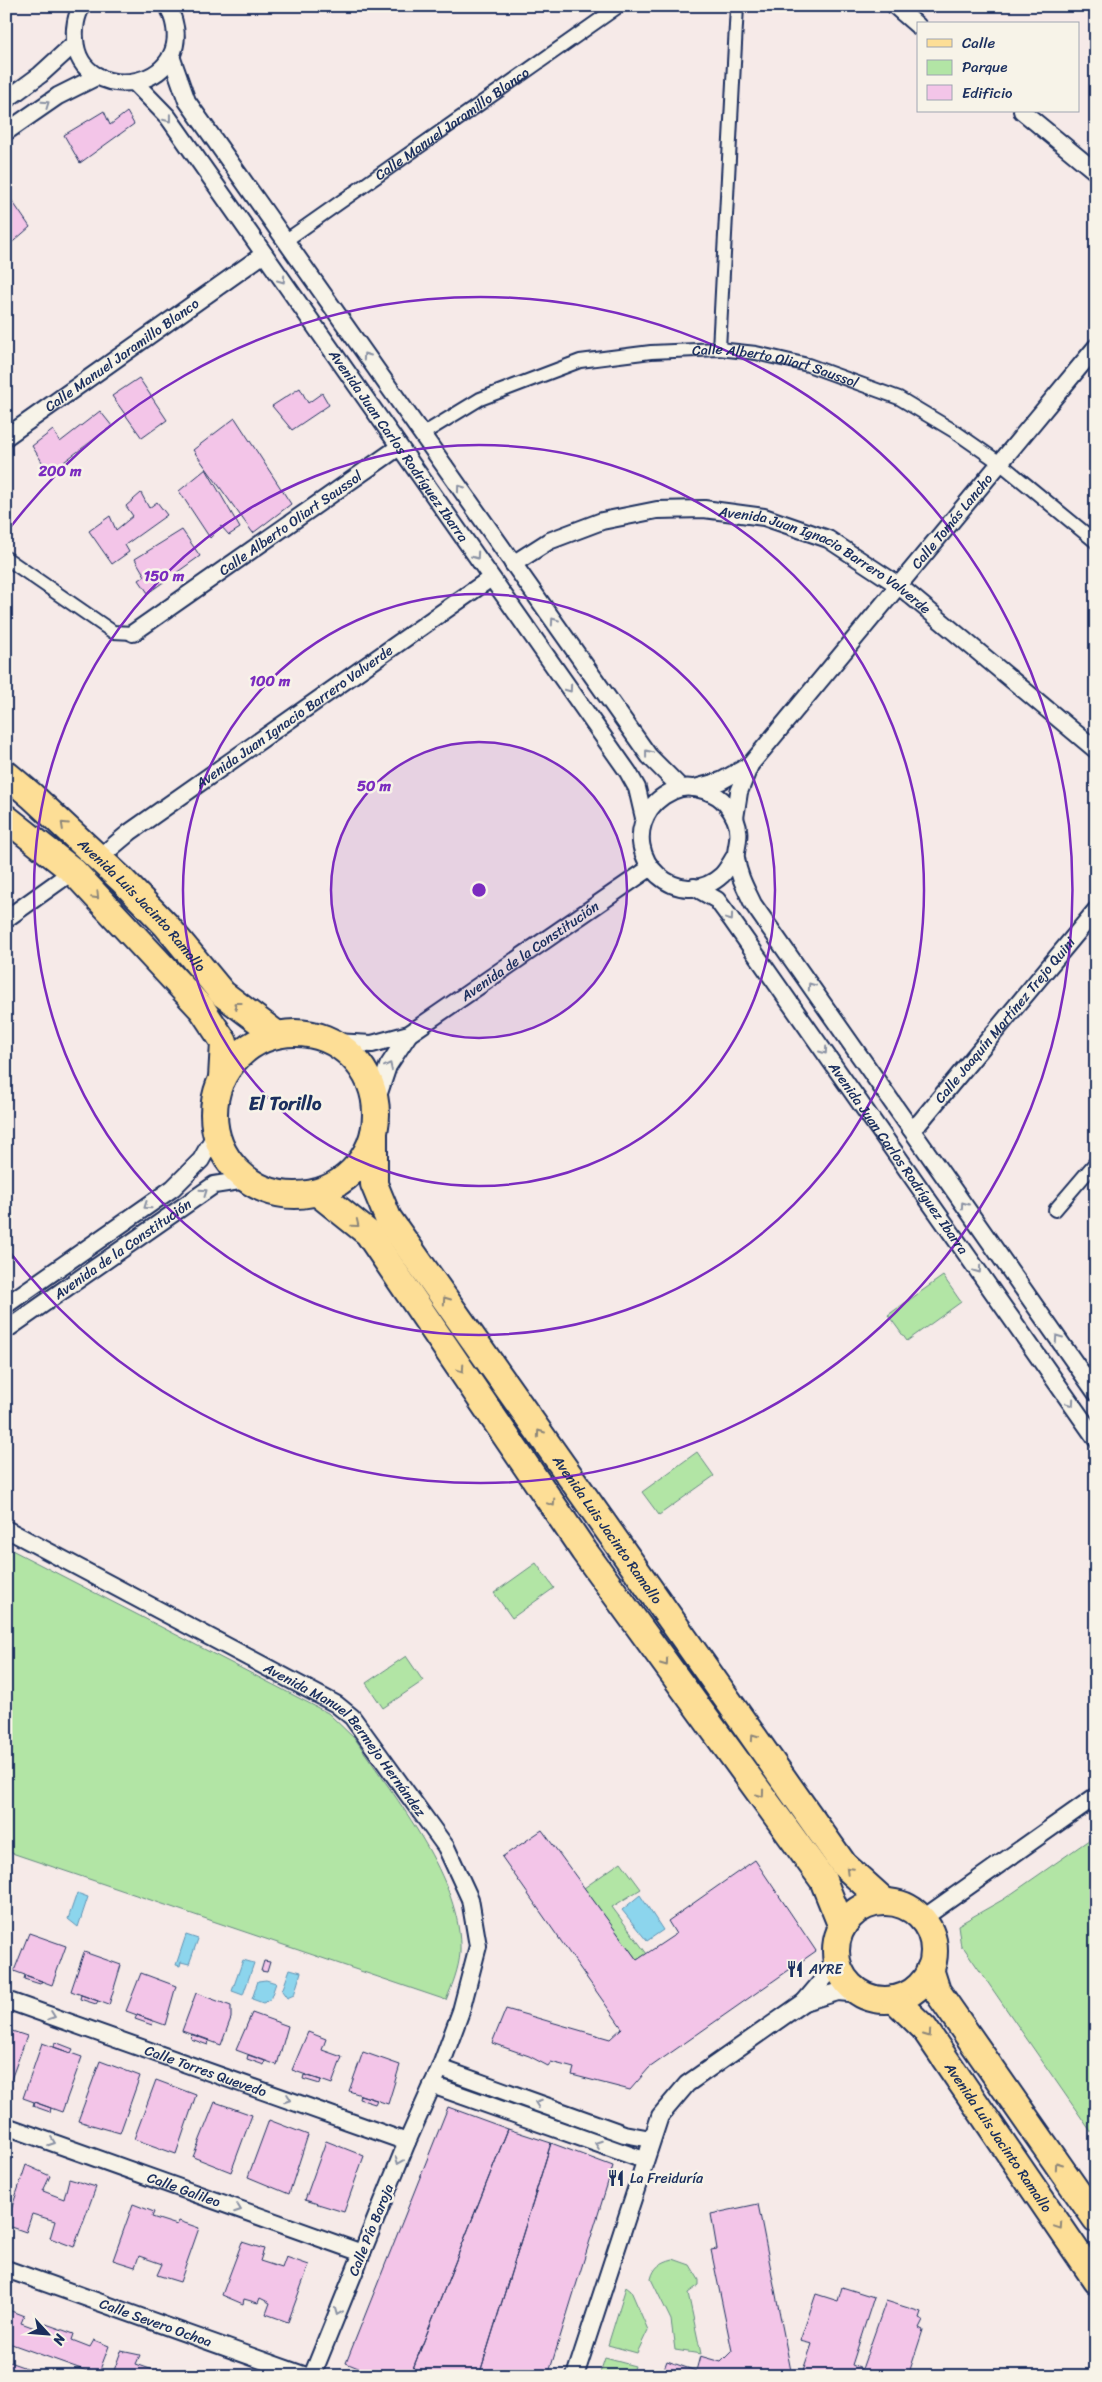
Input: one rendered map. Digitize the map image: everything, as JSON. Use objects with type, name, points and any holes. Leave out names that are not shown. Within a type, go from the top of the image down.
[{"type":"main road","name":"Avenida Luis Jacinto Ramallo","points":[[6,774],[99,858],[166,925],[223,994],[276,1034]]},
{"type":"main road","name":"Avenida Luis Jacinto Ramallo","points":[[6,818],[73,872],[202,1009],[224,1042],[222,1078]]},
{"type":"main road","points":[[306,1032],[335,1042],[353,1056],[369,1078],[376,1102],[374,1134],[362,1160],[343,1180],[318,1193],[293,1196],[268,1192],[246,1180],[227,1159],[216,1133],[214,1105],[222,1078],[241,1052],[276,1034],[306,1032]]},
{"type":"main road","name":"Avenida Luis Jacinto Ramallo","points":[[374,1134],[374,1184],[388,1218],[844,1866],[885,1902]]},
{"type":"main road","points":[[318,1193],[368,1233],[637,1623],[822,1880],[842,1927]]},
{"type":"main road","points":[[885,1902],[901,1904],[922,1918],[930,1932],[934,1950],[930,1969],[917,1988],[894,1999],[870,1998],[860,1994],[845,1980],[840,1972],[836,1954],[837,1941],[842,1927],[856,1911],[872,1904],[885,1902]]},
{"type":"main road","points":[[930,1969],[937,1991],[1096,2219]]},
{"type":"main road","name":"Avenida Luis Jacinto Ramallo","points":[[894,1999],[924,2028],[1096,2280]]},
{"type":"street","points":[[82,6],[74,29],[75,43],[80,57],[98,76],[118,84],[135,83],[150,78],[162,68],[171,56],[176,40],[174,19],[168,6]]},
{"type":"street","name":"Calle Manuel Jaramillo Blanco","points":[[285,241],[619,6]]},
{"type":"street","points":[[719,349],[737,6]]},
{"type":"street","points":[[895,6],[917,25]]},
{"type":"street","points":[[6,100],[40,75],[75,43]]},
{"type":"street","name":"Avenida Juan Carlos Rodríguez Ibarra","points":[[171,56],[187,101],[421,434],[650,756],[688,788]]},
{"type":"street","points":[[6,132],[58,96],[98,76]]},
{"type":"street","name":"Avenida Juan Carlos Rodríguez Ibarra","points":[[135,83],[168,117],[628,772],[637,788],[644,818]]},
{"type":"street","points":[[1023,112],[1096,172]]},
{"type":"street","name":"Calle Manuel Jaramillo Blanco","points":[[6,437],[264,254]]},
{"type":"street","name":"Calle Tomás Lancho","points":[[735,818],[739,792],[750,764],[1096,347]]},
{"type":"street","name":"Calle Alberto Oliart Saussol","points":[[421,434],[480,399],[580,361],[651,352],[719,349],[756,353],[808,365],[899,398],[954,431],[1000,463],[1096,542]]},
{"type":"street","name":"Calle Alberto Oliart Saussol","points":[[133,633],[399,447]]},
{"type":"street","name":"Avenida Juan Ignacio Barrero Valverde","points":[[514,564],[549,541],[602,521],[657,510],[704,509],[764,517],[828,539],[898,585],[1096,750]]},
{"type":"street","points":[[6,558],[114,632],[133,633]]},
{"type":"street","name":"Avenida Juan Ignacio Barrero Valverde","points":[[99,858],[130,832],[491,578]]},
{"type":"street","name":"Calle Tomás Lancho","points":[[688,788],[721,781],[750,764]]},
{"type":"street","points":[[688,788],[712,793],[725,803],[735,818],[739,836],[736,856],[723,874],[713,881],[694,887],[678,886],[663,880],[650,868],[643,854],[640,838],[644,818],[655,802],[668,793],[688,788]]},
{"type":"street","name":"Avenida Juan Carlos Rodríguez Ibarra","points":[[736,856],[741,879],[753,904],[1096,1392]]},
{"type":"street","name":"Avenida de la Constitución","points":[[335,1042],[372,1044],[409,1034],[650,868]]},
{"type":"street","points":[[6,919],[73,872]]},
{"type":"street","name":"Avenida Juan Carlos Rodríguez Ibarra","points":[[694,887],[717,900],[731,919],[1096,1439]]},
{"type":"street","name":"Calle Joaquín Martínez Trejo Quini","points":[[911,1129],[926,1114],[1096,910]]},
{"type":"street","name":"Avenida de la Constitución","points":[[376,1102],[388,1066],[409,1034]]},
{"type":"street","name":"Avenida de la Constitución","points":[[6,1305],[173,1188],[201,1160],[216,1133]]},
{"type":"street","points":[[1055,1210],[1096,1162]]},
{"type":"street","name":"Avenida de la Constitución","points":[[6,1330],[214,1185],[246,1180]]},
{"type":"street","name":"Avenida Manuel Bermejo Hernández","points":[[6,1530],[336,1704],[352,1717],[446,1847],[470,1899],[478,1946],[461,2011],[432,2085]]},
{"type":"street","points":[[922,1918],[1096,1796]]},
{"type":"street","points":[[575,2376],[644,2160],[660,2116],[686,2084],[804,2002],[826,1976],[836,1954]]},
{"type":"street","points":[[804,2002],[838,1992],[860,1994]]},
{"type":"street","name":"Calle Torres Quevedo","points":[[6,2000],[407,2142]]},
{"type":"street","points":[[440,2068],[624,2134],[651,2139]]},
{"type":"street","points":[[432,2085],[644,2160]]},
{"type":"street","name":"Calle Pío Baroja","points":[[312,2376],[432,2085]]},
{"type":"street","name":"Calle Galileo","points":[[6,2126],[362,2253]]},
{"type":"street","name":"Calle Severo Ochoa","points":[[6,2269],[306,2376]]},
{"type":"green space","points":[[943,1276],[961,1302],[907,1341],[888,1315]]},
{"type":"green space","points":[[697,1452],[714,1476],[659,1515],[642,1492]]},
{"type":"green space","points":[[6,1547],[328,1713],[356,1740],[424,1841],[439,1869],[450,1897],[458,1925],[460,1953],[457,1971],[446,2000],[6,1851]]},
{"type":"green space","points":[[536,1563],[554,1588],[512,1618],[494,1593]]},
{"type":"green space","points":[[406,1656],[423,1681],[383,1708],[366,1683]]},
{"type":"green space","points":[[1096,1835],[1096,2139],[964,1948],[961,1947],[958,1925],[1004,1899]]},
{"type":"green space","points":[[621,1862],[641,1889],[612,1907],[647,1954],[637,1960],[584,1888]]},
{"type":"green space","points":[[673,2259],[690,2265],[699,2280],[699,2285],[688,2293],[701,2354],[675,2350],[671,2320],[651,2279],[654,2271],[659,2266]]},
{"type":"green space","points":[[626,2287],[631,2291],[648,2330],[637,2353],[608,2345]]},
{"type":"green space","points":[[605,2358],[635,2366],[632,2376],[599,2376]]},
{"type":"water","points":[[77,1893],[88,1897],[78,1927],[68,1919]]},
{"type":"water","points":[[640,1895],[663,1930],[647,1941],[622,1910]]},
{"type":"water","points":[[186,1935],[198,1939],[189,1964],[181,1962],[180,1966],[176,1965]]},
{"type":"water","points":[[243,1960],[254,1963],[243,1995],[232,1991]]},
{"type":"water","points":[[290,1969],[301,1972],[294,1995],[287,1998],[282,1991]]},
{"type":"water","points":[[266,1980],[276,1983],[270,2000],[263,2003],[252,1999],[258,1981]]},
{"type":"building","points":[[104,111],[110,125],[127,112],[134,124],[80,163],[64,135]]},
{"type":"building","points":[[6,192],[30,227],[7,247],[6,246]]},
{"type":"building","points":[[139,378],[167,420],[142,438],[112,396]]},
{"type":"building","points":[[300,388],[308,403],[322,393],[329,405],[292,430],[272,406]]},
{"type":"building","points":[[100,411],[112,426],[49,473],[32,446],[53,430],[60,442]]},
{"type":"building","points":[[235,418],[291,504],[253,533],[193,450]]},
{"type":"building","points":[[206,469],[240,528],[229,535],[221,526],[210,538],[179,491]]},
{"type":"building","points":[[141,493],[149,508],[157,502],[167,515],[125,545],[129,552],[112,564],[89,531],[110,516],[116,530],[133,516],[126,506]]},
{"type":"building","points":[[182,530],[200,556],[148,593],[139,580],[145,576],[135,559]]},
{"type":"building","points":[[542,1830],[637,1960],[676,1934],[668,1921],[755,1860],[816,1951],[649,2068],[630,2090],[572,2075],[574,2068],[551,2062],[548,2066],[529,2056],[492,2043],[506,2009],[610,2039],[622,2028],[502,1857]]},
{"type":"building","points":[[29,1933],[66,1946],[52,1985],[14,1971]]},
{"type":"building","points":[[84,1952],[121,1965],[109,2005],[71,1991]]},
{"type":"building","points":[[264,1961],[270,1962],[267,1972],[261,1971]]},
{"type":"building","points":[[141,1973],[176,1986],[165,2025],[126,2011]]},
{"type":"building","points":[[25,1975],[42,1981],[40,1984],[24,1979]]},
{"type":"building","points":[[196,1993],[231,2006],[231,2018],[221,2045],[182,2031]]},
{"type":"building","points":[[81,1995],[98,2001],[96,2004],[80,1999]]},
{"type":"building","points":[[252,2013],[288,2026],[277,2065],[236,2050]]},
{"type":"building","points":[[137,2015],[153,2021],[152,2025],[135,2019]]},
{"type":"building","points":[[6,2029],[27,2036],[6,2093]]},
{"type":"building","points":[[308,2032],[326,2039],[322,2050],[342,2057],[332,2084],[292,2070]]},
{"type":"building","points":[[192,2034],[209,2040],[208,2045],[191,2039]]},
{"type":"building","points":[[55,2042],[73,2049],[71,2053],[54,2047]]},
{"type":"building","points":[[42,2043],[82,2057],[62,2112],[23,2098]]},
{"type":"building","points":[[363,2052],[400,2065],[388,2104],[349,2091]]},
{"type":"building","points":[[248,2055],[265,2061],[264,2065],[247,2059]]},
{"type":"building","points":[[100,2061],[140,2076],[120,2133],[78,2121]]},
{"type":"building","points":[[304,2075],[321,2080],[320,2084],[303,2079]]},
{"type":"building","points":[[156,2080],[196,2095],[176,2154],[134,2139]]},
{"type":"building","points":[[360,2095],[377,2100],[375,2104],[359,2099]]},
{"type":"building","points":[[34,2102],[51,2108],[50,2112],[33,2106]]},
{"type":"building","points":[[215,2102],[252,2115],[231,2172],[193,2157]]},
{"type":"building","points":[[448,2107],[508,2129],[410,2376],[378,2376],[346,2363]]},
{"type":"building","points":[[269,2120],[308,2135],[289,2194],[248,2177]]},
{"type":"building","points":[[508,2129],[551,2143],[479,2376],[410,2376]]},
{"type":"building","points":[[326,2141],[364,2156],[344,2212],[305,2200]]},
{"type":"building","points":[[551,2143],[613,2166],[548,2376],[479,2376]]},
{"type":"building","points":[[26,2165],[50,2176],[43,2191],[64,2199],[69,2179],[96,2187],[74,2247],[50,2238],[55,2221],[32,2214],[26,2232],[6,2225]]},
{"type":"building","points":[[133,2204],[154,2212],[152,2217],[177,2225],[179,2221],[199,2228],[180,2282],[157,2275],[162,2264],[139,2256],[135,2267],[113,2260]]},
{"type":"building","points":[[758,2204],[792,2376],[667,2376],[662,2374],[667,2361],[696,2371],[700,2356],[721,2362],[732,2351],[711,2250],[717,2249],[711,2214]]},
{"type":"building","points":[[242,2242],[264,2249],[260,2261],[282,2268],[286,2257],[309,2265],[288,2322],[266,2314],[270,2303],[260,2298],[258,2303],[244,2299],[243,2304],[222,2295]]},
{"type":"building","points":[[842,2287],[874,2297],[852,2365],[862,2369],[886,2301],[921,2312],[919,2318],[923,2320],[919,2328],[923,2330],[908,2376],[801,2376],[812,2344],[800,2341],[816,2294],[838,2301]]},
{"type":"building","points":[[6,2309],[24,2316],[21,2323],[43,2331],[46,2324],[74,2334],[72,2340],[90,2347],[94,2340],[109,2346],[98,2375],[6,2342]]},
{"type":"building","points":[[121,2351],[140,2355],[136,2364],[170,2376],[112,2376]]},
{"type":"building","points":[[6,2361],[49,2376],[6,2376]]},
{"type":"place","name":"AYRE","points":[[795,1969]]},
{"type":"place","name":"La Freiduría","points":[[616,2178]]},
{"type":"district","name":"El Torillo","points":[[285,1103]]}]
